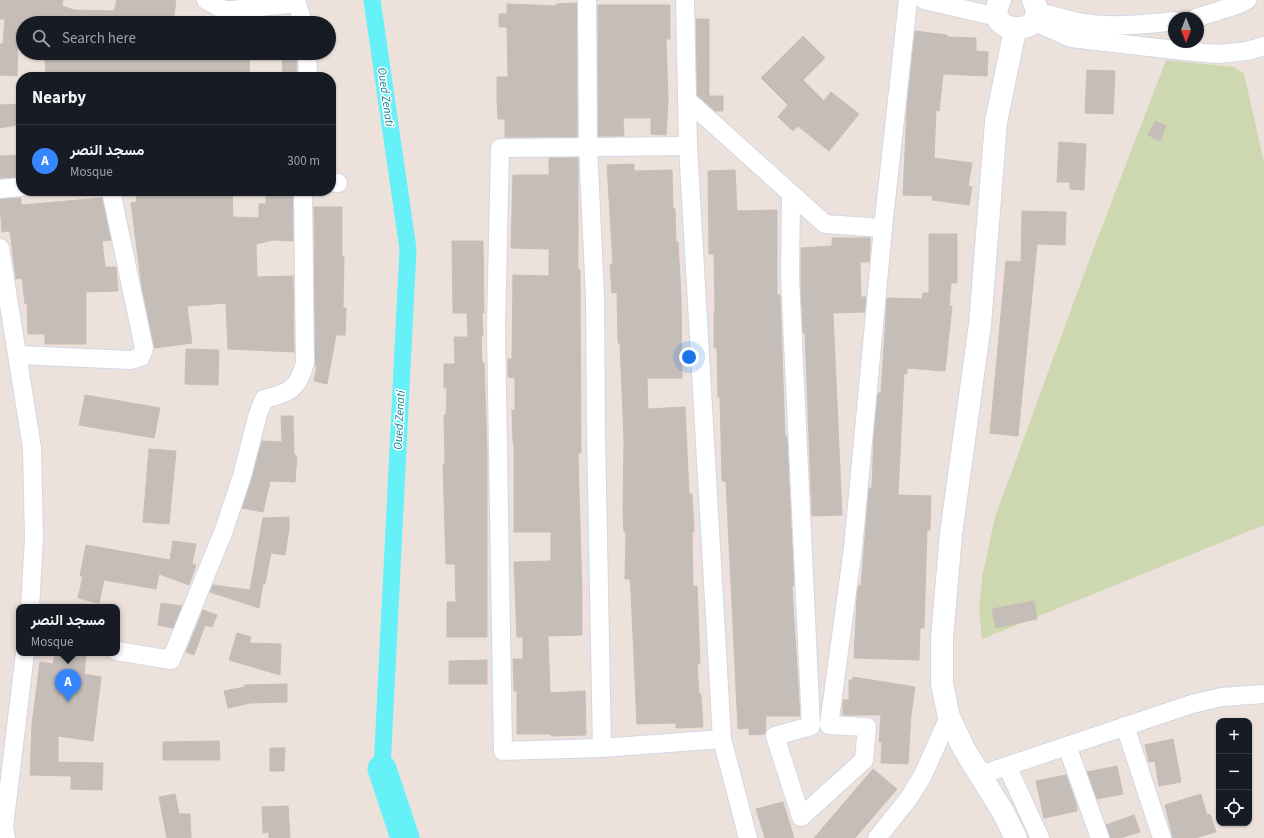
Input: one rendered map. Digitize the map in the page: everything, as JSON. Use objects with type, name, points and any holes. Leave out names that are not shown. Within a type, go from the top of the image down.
[{"type":"main road","points":[[1016,838],[964,749],[949,717],[942,684],[942,638],[951,534],[980,324],[996,122],[1019,13]]},
{"type":"street","points":[[206,0],[222,9],[232,10],[296,1],[301,16]]},
{"type":"street","points":[[587,0],[588,147],[595,296],[602,748]]},
{"type":"street","points":[[685,0],[688,146],[722,739],[748,838]]},
{"type":"street","points":[[791,194],[790,277],[811,726],[775,736],[802,817],[864,760],[867,727],[829,725],[853,548],[883,228],[908,0]]},
{"type":"street","points":[[924,0],[1104,25],[1151,24],[1168,22]]},
{"type":"street","points":[[1204,15],[1237,5],[1247,0]]},
{"type":"street","points":[[1019,13],[1072,38],[1218,54],[1247,51],[1264,46]]},
{"type":"street","points":[[307,60],[308,72]]},
{"type":"street","points":[[687,100],[825,224],[883,228]]},
{"type":"street","points":[[688,146],[500,148],[496,329],[503,751],[602,748],[722,739]]},
{"type":"street","points":[[0,189],[16,187]]},
{"type":"street","points":[[18,355],[131,360],[141,357],[144,348],[112,196]]},
{"type":"street","points":[[120,652],[171,660],[224,530],[242,476],[258,414],[264,399],[282,395],[293,388],[301,378],[305,363],[303,196]]},
{"type":"street","points":[[0,248],[3,288],[18,355],[32,448],[34,482],[34,538],[30,604]]},
{"type":"street","points":[[3,831],[25,656]]},
{"type":"street","points":[[980,775],[1199,702],[1222,697],[1264,694]]},
{"type":"street","points":[[877,838],[909,798],[923,775],[949,717]]},
{"type":"street","points":[[1125,726],[1162,838]]},
{"type":"street","points":[[1067,746],[1100,838]]},
{"type":"street","points":[[1007,766],[1040,838]]},
{"type":"green space","points":[[1166,60],[1234,67],[1244,74],[1264,162],[1264,525],[982,639],[979,608],[983,573],[995,517],[1087,266]]},
{"type":"building","points":[[0,0],[63,0],[62,6],[74,10],[114,11],[117,0],[176,0],[174,16],[16,16],[16,60],[17,60],[16,76],[0,75],[0,44],[3,44],[5,19],[0,19]]},
{"type":"building","points":[[577,3],[577,137],[505,137],[505,119],[498,119],[497,77],[508,77],[507,27],[499,27],[499,14],[507,14],[507,4],[556,6],[556,4]]},
{"type":"building","points":[[598,5],[670,5],[670,39],[666,39],[668,101],[666,135],[651,134],[651,118],[623,118],[624,136],[598,136]]},
{"type":"building","points":[[696,19],[709,19],[709,96],[723,96],[723,111],[715,111],[697,95]]},
{"type":"building","points":[[915,31],[947,35],[947,37],[976,38],[976,51],[988,52],[987,76],[943,74],[939,111],[936,110],[934,158],[972,163],[968,186],[972,187],[969,205],[932,200],[933,196],[903,195],[907,107]]},
{"type":"building","points":[[803,36],[825,58],[803,80],[824,101],[831,92],[859,114],[829,151],[798,126],[793,131],[778,117],[788,105],[761,78]]},
{"type":"building","points":[[45,60],[250,60],[249,72],[46,72]]},
{"type":"building","points":[[282,60],[297,60],[296,72],[283,72]]},
{"type":"building","points":[[1087,70],[1115,71],[1113,114],[1085,113]]},
{"type":"building","points":[[16,104],[16,125],[0,128],[0,105]]},
{"type":"building","points":[[1155,121],[1166,126],[1160,141],[1148,135]]},
{"type":"building","points":[[1059,142],[1086,144],[1084,190],[1070,189],[1070,182],[1057,182]]},
{"type":"building","points":[[16,155],[16,177],[0,178],[0,156]]},
{"type":"building","points":[[549,158],[578,158],[581,453],[578,453],[582,596],[582,635],[548,636],[550,693],[585,691],[586,735],[551,736],[551,734],[517,734],[517,691],[514,691],[513,659],[523,659],[523,637],[517,637],[514,562],[551,561],[551,532],[514,532],[514,443],[512,410],[515,410],[515,378],[508,377],[508,359],[512,359],[513,275],[549,276],[549,249],[511,248],[513,175],[549,175]]},
{"type":"building","points":[[634,164],[634,171],[672,170],[673,209],[675,209],[676,242],[678,242],[681,297],[682,378],[647,378],[648,409],[685,407],[689,494],[692,494],[694,532],[692,532],[693,586],[697,586],[700,664],[697,664],[703,727],[676,728],[676,723],[637,724],[630,579],[625,579],[626,532],[624,532],[623,511],[624,440],[620,343],[618,343],[617,292],[612,293],[610,264],[613,264],[607,165]]},
{"type":"building","points":[[735,170],[737,211],[777,210],[777,295],[780,295],[785,437],[787,437],[794,585],[792,587],[800,716],[766,716],[765,734],[749,735],[749,728],[738,729],[726,481],[722,481],[720,397],[718,397],[717,348],[714,348],[714,254],[709,254],[708,171]]},
{"type":"building","points":[[136,196],[232,196],[233,217],[259,218],[259,204],[266,204],[266,196],[293,196],[293,241],[273,240],[256,244],[257,277],[293,276],[294,352],[228,349],[226,303],[187,306],[192,343],[154,348],[142,288],[131,203],[137,202]]},
{"type":"building","points":[[21,198],[21,205],[102,198],[111,240],[102,241],[105,267],[116,267],[118,291],[86,292],[86,344],[45,344],[45,334],[28,334],[27,303],[25,304],[22,278],[16,279],[10,231],[2,232],[0,204],[0,199]]},
{"type":"building","points":[[314,207],[342,207],[342,257],[344,257],[343,308],[346,308],[345,335],[336,335],[327,384],[314,381],[317,366],[315,366]]},
{"type":"building","points":[[1022,211],[1066,212],[1065,245],[1037,244],[1018,436],[990,433],[1006,261],[1021,262]]},
{"type":"building","points":[[929,234],[957,234],[957,283],[951,283],[949,306],[952,306],[945,371],[907,368],[907,374],[904,373],[898,495],[931,496],[930,530],[927,530],[924,628],[920,628],[919,660],[854,658],[858,586],[861,586],[869,488],[872,488],[874,431],[878,393],[881,393],[887,298],[922,299],[923,293],[929,293]]},
{"type":"building","points":[[832,238],[870,238],[870,253],[869,262],[860,262],[861,297],[866,297],[865,312],[833,313],[842,515],[812,516],[805,333],[803,333],[801,294],[801,248],[832,246]]},
{"type":"building","points":[[452,241],[483,241],[484,313],[482,313],[483,336],[481,336],[482,363],[484,363],[487,450],[487,637],[447,637],[447,602],[456,602],[455,564],[446,564],[443,464],[445,464],[444,415],[446,415],[447,388],[444,388],[444,364],[455,364],[454,337],[468,337],[467,313],[453,313]]},
{"type":"building","points":[[186,349],[219,350],[218,385],[185,384]]},
{"type":"building","points":[[85,395],[160,408],[154,438],[79,425]]},
{"type":"building","points":[[281,416],[293,416],[294,455],[297,456],[295,482],[270,481],[263,512],[242,508],[262,441],[282,442]]},
{"type":"building","points":[[149,449],[176,451],[169,524],[143,522]]},
{"type":"building","points":[[289,517],[289,529],[285,555],[271,553],[265,584],[263,583],[259,608],[210,592],[213,585],[250,590],[263,518]]},
{"type":"building","points":[[173,541],[196,544],[192,564],[196,565],[189,585],[159,574],[156,589],[104,580],[99,603],[78,598],[83,576],[80,576],[86,545],[170,560]]},
{"type":"building","points":[[1034,601],[1037,619],[996,628],[992,609]]},
{"type":"building","points":[[161,603],[182,606],[173,628],[158,625]]},
{"type":"building","points":[[203,610],[217,615],[212,627],[205,625],[194,655],[186,652]]},
{"type":"building","points":[[237,633],[251,637],[249,643],[281,644],[280,675],[229,660]]},
{"type":"building","points":[[54,656],[86,656],[84,674],[101,677],[93,741],[58,736],[58,762],[103,763],[102,790],[71,789],[71,776],[30,775],[32,724],[40,662],[53,664]]},
{"type":"building","points":[[487,660],[487,684],[449,684],[449,661]]},
{"type":"building","points":[[853,677],[915,687],[911,715],[908,764],[881,763],[882,742],[879,742],[881,715],[843,715],[843,700],[849,700],[849,680],[853,680]]},
{"type":"building","points":[[287,684],[287,702],[250,703],[228,708],[224,691],[245,687],[245,685]]},
{"type":"building","points":[[1173,739],[1181,782],[1159,786],[1155,761],[1149,762],[1145,745]]},
{"type":"building","points":[[219,741],[220,760],[163,760],[163,742]]},
{"type":"building","points":[[270,748],[285,748],[284,771],[270,771]]},
{"type":"building","points":[[1117,766],[1123,794],[1097,799],[1087,772]]},
{"type":"building","points":[[873,769],[897,789],[855,838],[814,838]]},
{"type":"building","points":[[1066,775],[1076,803],[1077,811],[1044,818],[1036,781]]},
{"type":"building","points":[[175,794],[179,814],[190,814],[191,838],[167,838],[159,797]]},
{"type":"building","points":[[1201,794],[1207,815],[1210,814],[1216,832],[1195,838],[1173,838],[1165,805]]},
{"type":"building","points":[[783,802],[794,838],[765,838],[756,809]]},
{"type":"building","points":[[288,806],[290,838],[269,838],[269,832],[263,833],[262,807]]},
{"type":"building","points":[[1134,815],[1140,832],[1120,838],[1110,838],[1106,825]]},
{"type":"waterway","name":"Oued Zenati","points":[[372,0],[408,249],[382,769]]},
{"type":"waterway","name":"Oued Zenati","points":[[382,769],[405,838]]},
{"type":"place","name":"مسجد النصر","points":[[68,702]]}]
